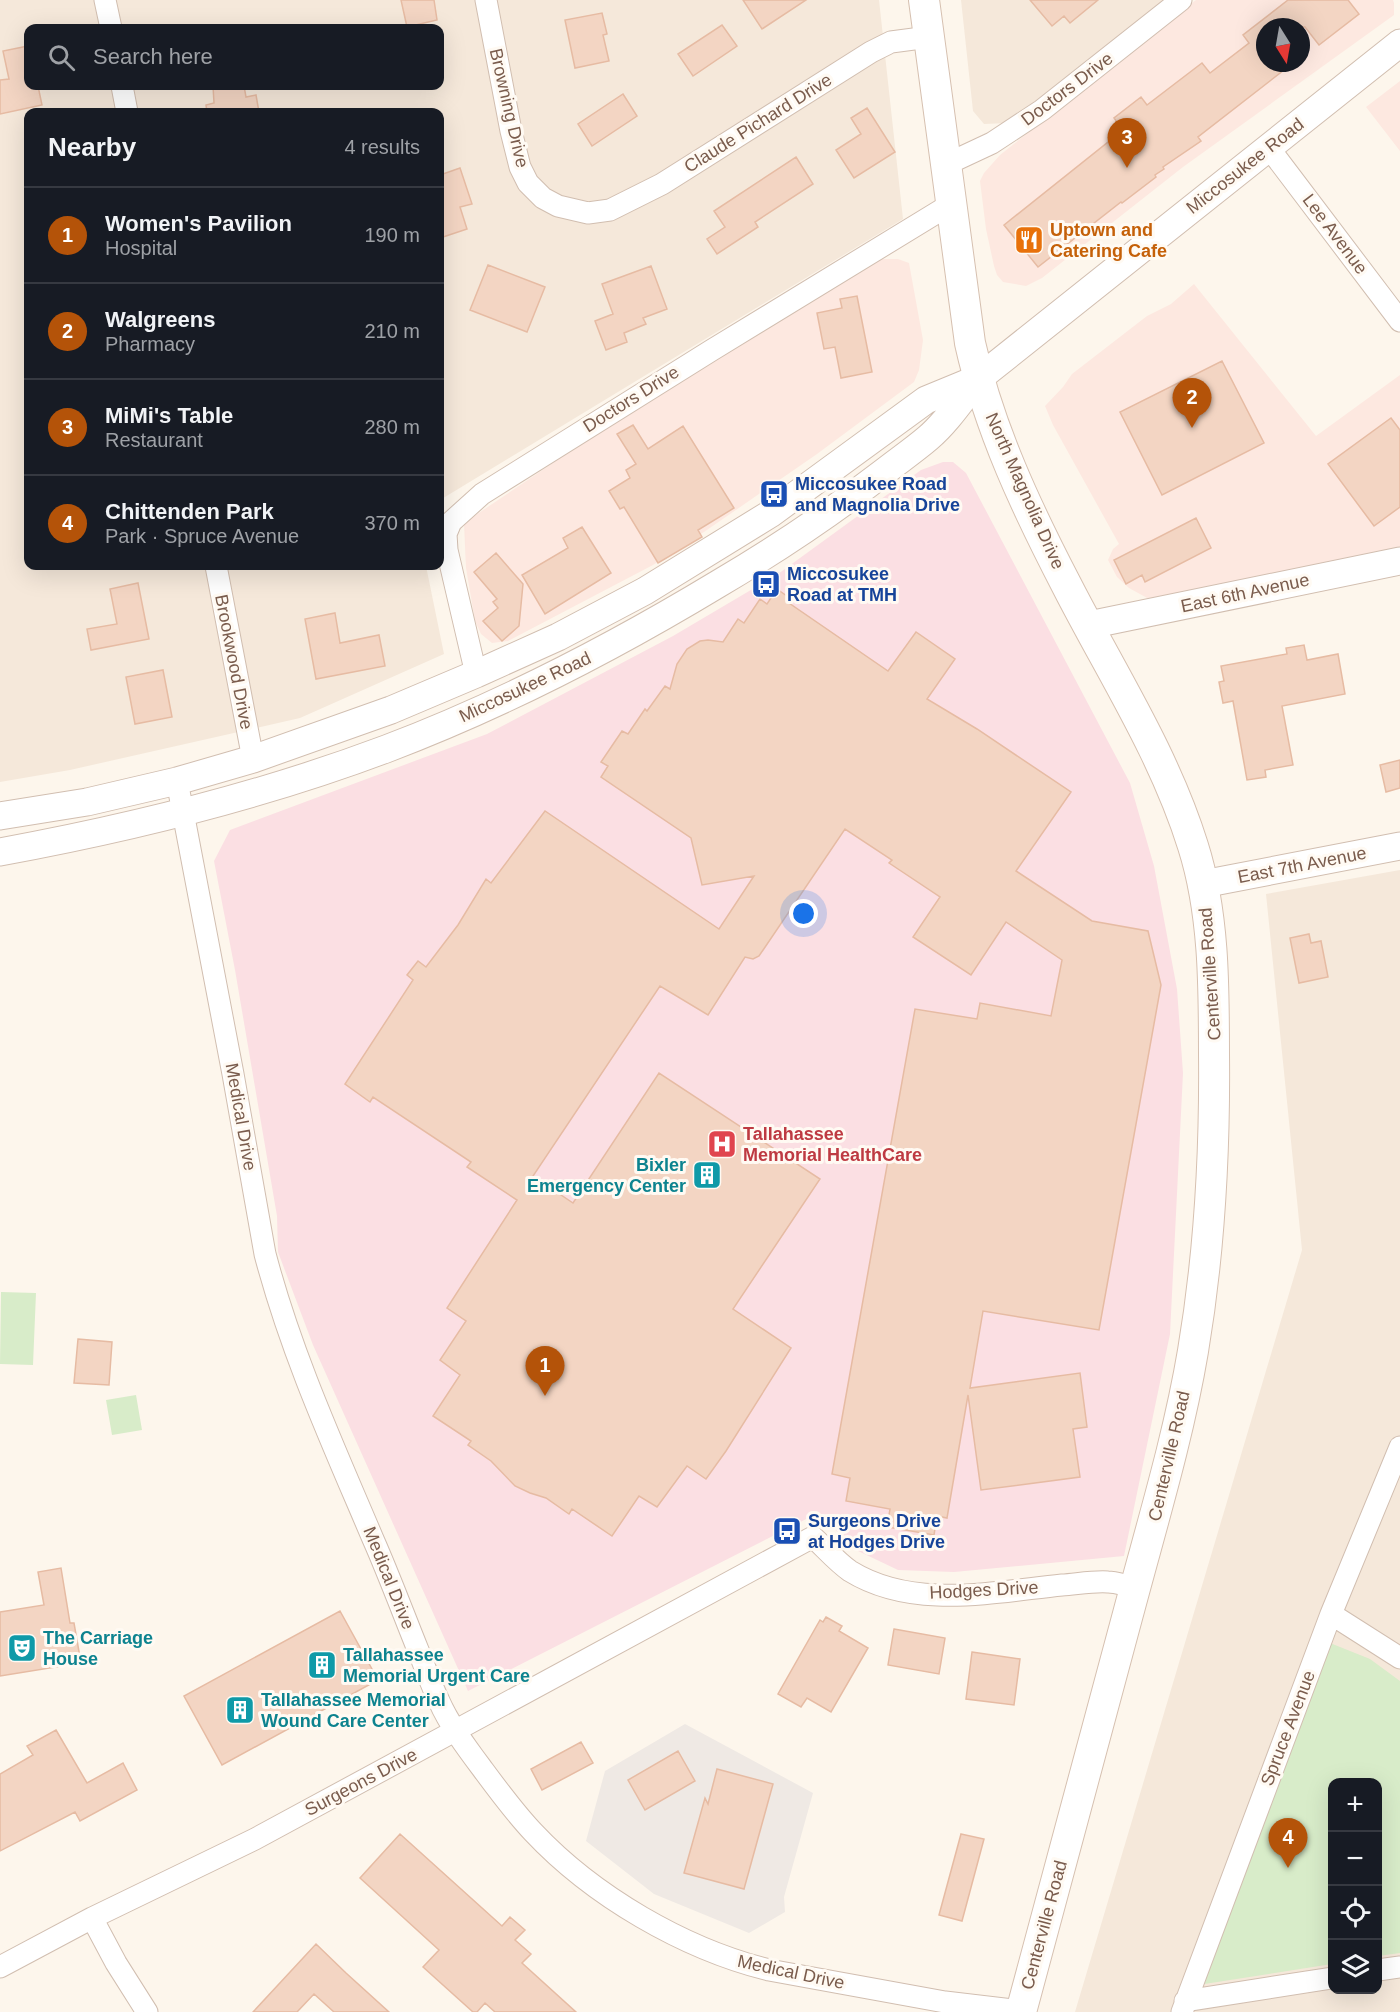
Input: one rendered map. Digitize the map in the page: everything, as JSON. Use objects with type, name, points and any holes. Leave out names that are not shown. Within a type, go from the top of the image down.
[{"type":"main road","name":"North Magnolia Drive","points":[[924,0],[970,343],[978,379],[1019,488],[1068,589],[1166,771],[1195,849],[1203,884]]},
{"type":"main road","name":"Centerville Road","points":[[1021,2012],[1157,1512],[1193,1349],[1202,1281],[1214,1130],[1214,1002],[1203,884]]},
{"type":"street","points":[[105,0],[110,24]]},
{"type":"street","name":"Browning Drive","points":[[486,0],[520,167],[528,183],[543,198],[558,206],[588,213]]},
{"type":"street","name":"Doctors Drive","points":[[945,165],[992,143],[1042,110],[1181,0]]},
{"type":"street","name":"Claude Pichard Drive","points":[[588,213],[610,210],[662,184],[871,52],[891,42],[928,37]]},
{"type":"street","name":"Miccosukee Road","points":[[0,852],[91,836],[184,812],[260,791],[345,762],[415,737],[504,699],[647,627],[758,561],[856,493],[929,438],[978,379],[1400,43]]},
{"type":"street","points":[[123,90],[126,108]]},
{"type":"street","name":"Lee Avenue","points":[[1269,148],[1400,321]]},
{"type":"street","name":"Doctors Drive","points":[[476,674],[447,550],[446,534],[451,522],[482,494],[568,438],[951,204]]},
{"type":"street","name":"Miccosukee Road","points":[[0,816],[87,802],[177,781],[253,759],[380,714],[476,674],[558,637],[645,591],[770,514],[926,400],[978,379]]},
{"type":"street","name":"East 6th Avenue","points":[[1089,625],[1400,561]]},
{"type":"street","name":"Brookwood Drive","points":[[217,570],[253,759]]},
{"type":"street","points":[[345,762],[365,742],[461,703],[473,689],[476,674]]},
{"type":"street","name":"Medical Drive","points":[[177,781],[272,1282],[293,1347],[325,1428],[386,1569],[439,1702],[475,1759],[506,1802],[534,1834],[550,1848],[620,1904],[698,1947],[769,1971],[945,2002],[1021,2012]]},
{"type":"street","name":"East 7th Avenue","points":[[1203,884],[1400,846]]},
{"type":"street","name":"Spruce Avenue","points":[[1184,2007],[1331,1614],[1400,1447]]},
{"type":"street","name":"Surgeons Drive","points":[[0,1967],[92,1918],[255,1839],[813,1537]]},
{"type":"street","name":"Hodges Drive","points":[[813,1537],[849,1570],[894,1589],[924,1594],[960,1595],[1109,1582],[1135,1587]]},
{"type":"street","points":[[1331,1614],[1400,1658]]},
{"type":"street","points":[[92,1918],[116,1963],[147,2012]]},
{"type":"street","points":[[1382,1969],[1400,1967]]},
{"type":"street","points":[[1184,2007],[1328,1979]]},
{"type":"shaded area","points":[[0,0],[879,0],[903,219],[444,498],[444,108],[24,108],[24,570],[427,570],[444,654],[300,718],[70,770],[0,782]]},
{"type":"shaded area","points":[[961,0],[1169,0],[1008,123],[984,124],[973,111]]},
{"type":"shaded area","points":[[1196,0],[1393,0],[1394,15],[1183,167],[1042,278],[1026,286],[1003,282],[997,275],[986,229],[980,181],[1000,155]]},
{"type":"shaded area","points":[[1400,81],[1400,151],[1366,107]]},
{"type":"shaded area","points":[[880,259],[898,259],[909,263],[923,340],[919,370],[914,382],[817,454],[653,565],[508,641],[492,643],[481,634],[475,621],[466,568],[464,523],[630,411]]},
{"type":"shaded area","points":[[1194,284],[1316,436],[1400,375],[1400,551],[1149,599],[1129,588],[1117,577],[1108,560],[1113,549],[1119,544],[1053,425],[1045,406],[1072,374],[1147,316],[1171,304]]},
{"type":"shaded area","name":"Tallahassee Memorial HealthCare","points":[[943,462],[953,462],[966,473],[1130,783],[1154,866],[1177,989],[1183,1073],[1170,1334],[1124,1556],[954,1572],[898,1570],[856,1550],[818,1513],[468,1691],[313,1345],[278,1252],[277,1216],[214,861],[230,830],[487,734],[673,636],[778,574],[921,470]]},
{"type":"shaded area","points":[[1400,870],[1400,2012],[1075,2012],[1302,1250],[1266,894]]},
{"type":"shaded area","points":[[685,1724],[813,1793],[784,1897],[785,1912],[749,1933],[654,1894],[586,1841],[605,1771]]},
{"type":"green space","points":[[1,1292],[36,1293],[33,1365],[0,1364]]},
{"type":"green space","points":[[136,1395],[142,1430],[112,1435],[106,1400]]},
{"type":"green space","points":[[1330,1643],[1370,1659],[1400,1681],[1400,1953],[1382,1955],[1382,1778],[1328,1778],[1328,1965],[1198,1985]]},
{"type":"building","points":[[401,0],[434,0],[437,20],[406,24]]},
{"type":"building","points":[[743,0],[806,0],[762,29]]},
{"type":"building","points":[[1030,0],[1098,0],[1070,23],[1064,16],[1052,26]]},
{"type":"building","points":[[1288,0],[1348,0],[1359,14],[1319,45],[1310,33],[1310,18],[1265,18]]},
{"type":"building","points":[[602,13],[607,34],[603,35],[609,61],[575,68],[565,20]]},
{"type":"building","points":[[722,25],[737,46],[693,76],[678,54]]},
{"type":"building","points":[[1256,25],[1256,72],[1281,72],[1198,137],[1201,141],[1163,167],[1164,169],[1155,175],[1156,177],[1038,267],[1004,225],[1123,130],[1114,118],[1141,97],[1147,105],[1202,63],[1210,73],[1249,43],[1243,35]]},
{"type":"building","points":[[24,47],[24,90],[39,90],[42,105],[0,114],[0,80],[9,79],[3,51]]},
{"type":"building","points":[[213,90],[245,90],[246,97],[256,95],[258,108],[206,108],[206,105],[214,103]]},
{"type":"building","points":[[623,94],[637,116],[592,146],[578,124]]},
{"type":"building","points":[[867,108],[895,152],[854,178],[836,150],[861,134],[851,118]]},
{"type":"building","points":[[796,157],[813,184],[755,222],[758,227],[717,254],[707,239],[725,227],[714,211]]},
{"type":"building","points":[[460,168],[472,204],[460,207],[467,229],[444,237],[444,174]]},
{"type":"building","points":[[488,265],[545,287],[527,332],[470,310]]},
{"type":"building","points":[[651,266],[667,309],[643,318],[646,324],[624,333],[627,342],[606,350],[595,321],[613,314],[602,284]]},
{"type":"building","points":[[857,296],[872,372],[841,378],[835,347],[824,349],[817,313],[842,308],[840,299]]},
{"type":"building","points":[[1222,361],[1264,443],[1162,495],[1120,412]]},
{"type":"building","points":[[1391,418],[1400,430],[1400,507],[1374,526],[1328,464]]},
{"type":"building","points":[[633,425],[648,449],[683,426],[734,508],[698,530],[702,537],[658,563],[624,507],[620,509],[609,491],[630,478],[626,470],[636,464],[617,434]]},
{"type":"building","points":[[1196,518],[1211,548],[1145,582],[1142,575],[1126,584],[1114,560]]},
{"type":"building","points":[[582,527],[611,573],[545,614],[522,575],[568,548],[563,538]]},
{"type":"building","points":[[496,553],[523,584],[519,626],[502,641],[483,621],[498,608],[493,602],[497,599],[474,572]]},
{"type":"building","points":[[138,583],[149,639],[91,650],[87,629],[117,624],[110,589]]},
{"type":"building","points":[[777,589],[791,599],[789,603],[888,671],[916,632],[955,659],[927,699],[977,729],[1071,792],[1016,871],[1092,921],[1148,931],[1161,985],[1099,1330],[983,1311],[970,1388],[1080,1373],[1087,1427],[1073,1429],[1080,1477],[981,1490],[968,1395],[947,1518],[937,1516],[934,1535],[887,1527],[890,1509],[846,1501],[850,1478],[832,1474],[915,1009],[977,1019],[980,1003],[1051,1016],[1062,960],[1006,922],[971,975],[913,937],[940,897],[889,863],[892,860],[845,829],[759,956],[753,959],[745,957],[708,1015],[660,986],[533,1176],[573,1203],[659,1073],[820,1179],[733,1309],[791,1348],[706,1479],[687,1466],[657,1507],[639,1496],[612,1536],[572,1509],[569,1514],[546,1498],[515,1486],[491,1461],[468,1445],[471,1441],[433,1416],[460,1375],[440,1360],[466,1321],[447,1308],[517,1200],[467,1167],[471,1162],[373,1097],[370,1102],[345,1084],[413,980],[407,975],[418,961],[426,967],[458,925],[486,879],[491,883],[545,811],[719,929],[754,876],[702,885],[691,838],[601,777],[608,766],[601,762],[622,731],[628,734],[665,686],[670,689],[677,664],[687,649],[700,641],[723,642],[738,619],[744,623],[760,599],[767,604]]},
{"type":"building","points":[[335,613],[340,643],[379,635],[385,666],[316,679],[305,619]]},
{"type":"building","points":[[1304,645],[1307,660],[1338,654],[1345,694],[1282,706],[1293,765],[1265,770],[1266,777],[1247,780],[1233,701],[1223,703],[1219,682],[1224,681],[1221,666],[1287,654],[1286,648]]},
{"type":"building","points":[[163,670],[172,717],[135,724],[126,677]]},
{"type":"building","points":[[1400,760],[1400,788],[1386,792],[1380,765]]},
{"type":"building","points":[[1309,934],[1311,943],[1321,941],[1328,977],[1299,983],[1290,938]]},
{"type":"building","points":[[78,1339],[112,1342],[109,1385],[74,1383]]},
{"type":"building","points":[[61,1568],[70,1623],[74,1623],[81,1663],[0,1676],[0,1612],[44,1605],[38,1572]]},
{"type":"building","points":[[340,1611],[378,1680],[222,1765],[184,1696]]},
{"type":"building","points":[[826,1617],[842,1626],[839,1631],[868,1648],[831,1712],[807,1698],[801,1707],[778,1694],[820,1620],[823,1622]]},
{"type":"building","points":[[894,1629],[945,1638],[939,1674],[888,1665]]},
{"type":"building","points":[[972,1652],[1020,1659],[1014,1705],[966,1699]]},
{"type":"building","points":[[56,1730],[87,1783],[123,1763],[137,1790],[80,1821],[75,1812],[0,1851],[0,1774],[33,1755],[27,1746]]},
{"type":"building","points":[[581,1742],[593,1763],[542,1790],[531,1769]]},
{"type":"building","points":[[678,1751],[695,1781],[645,1810],[628,1780]]},
{"type":"building","points":[[717,1769],[773,1784],[744,1889],[684,1873],[705,1798],[708,1804]]},
{"type":"building","points":[[400,1834],[502,1926],[510,1917],[525,1930],[515,1940],[531,1954],[522,1963],[576,2012],[495,2012],[485,2003],[477,2012],[473,2012],[423,1967],[439,1950],[360,1878]]},
{"type":"building","points":[[961,1834],[984,1839],[962,1921],[939,1915]]},
{"type":"building","points":[[316,1944],[389,2012],[334,2012],[314,1994],[297,2012],[253,2012]]},
{"type":"place","name":"MiMi's Table","points":[[1127,168]]},
{"type":"place","name":"Uptown and Catering Cafe","points":[[1029,240]]},
{"type":"place","name":"Walgreens","points":[[1192,428]]},
{"type":"place","name":"Miccosukee Road and Magnolia Drive","points":[[774,494]]},
{"type":"place","name":"Miccosukee Road at TMH","points":[[766,584]]},
{"type":"place","name":"Tallahassee Memorial HealthCare","points":[[722,1144]]},
{"type":"place","name":"Bixler Emergency Center","points":[[707,1175]]},
{"type":"place","name":"Women's Pavilion","points":[[545,1396]]},
{"type":"place","name":"Surgeons Drive at Hodges Drive","points":[[787,1531]]},
{"type":"place","name":"The Carriage House","points":[[22,1648]]},
{"type":"place","name":"Tallahassee Memorial Urgent Care","points":[[322,1665]]},
{"type":"place","name":"Tallahassee Memorial Wound Care Center","points":[[240,1710]]},
{"type":"place","name":"Chittenden Park","points":[[1288,1868]]}]
